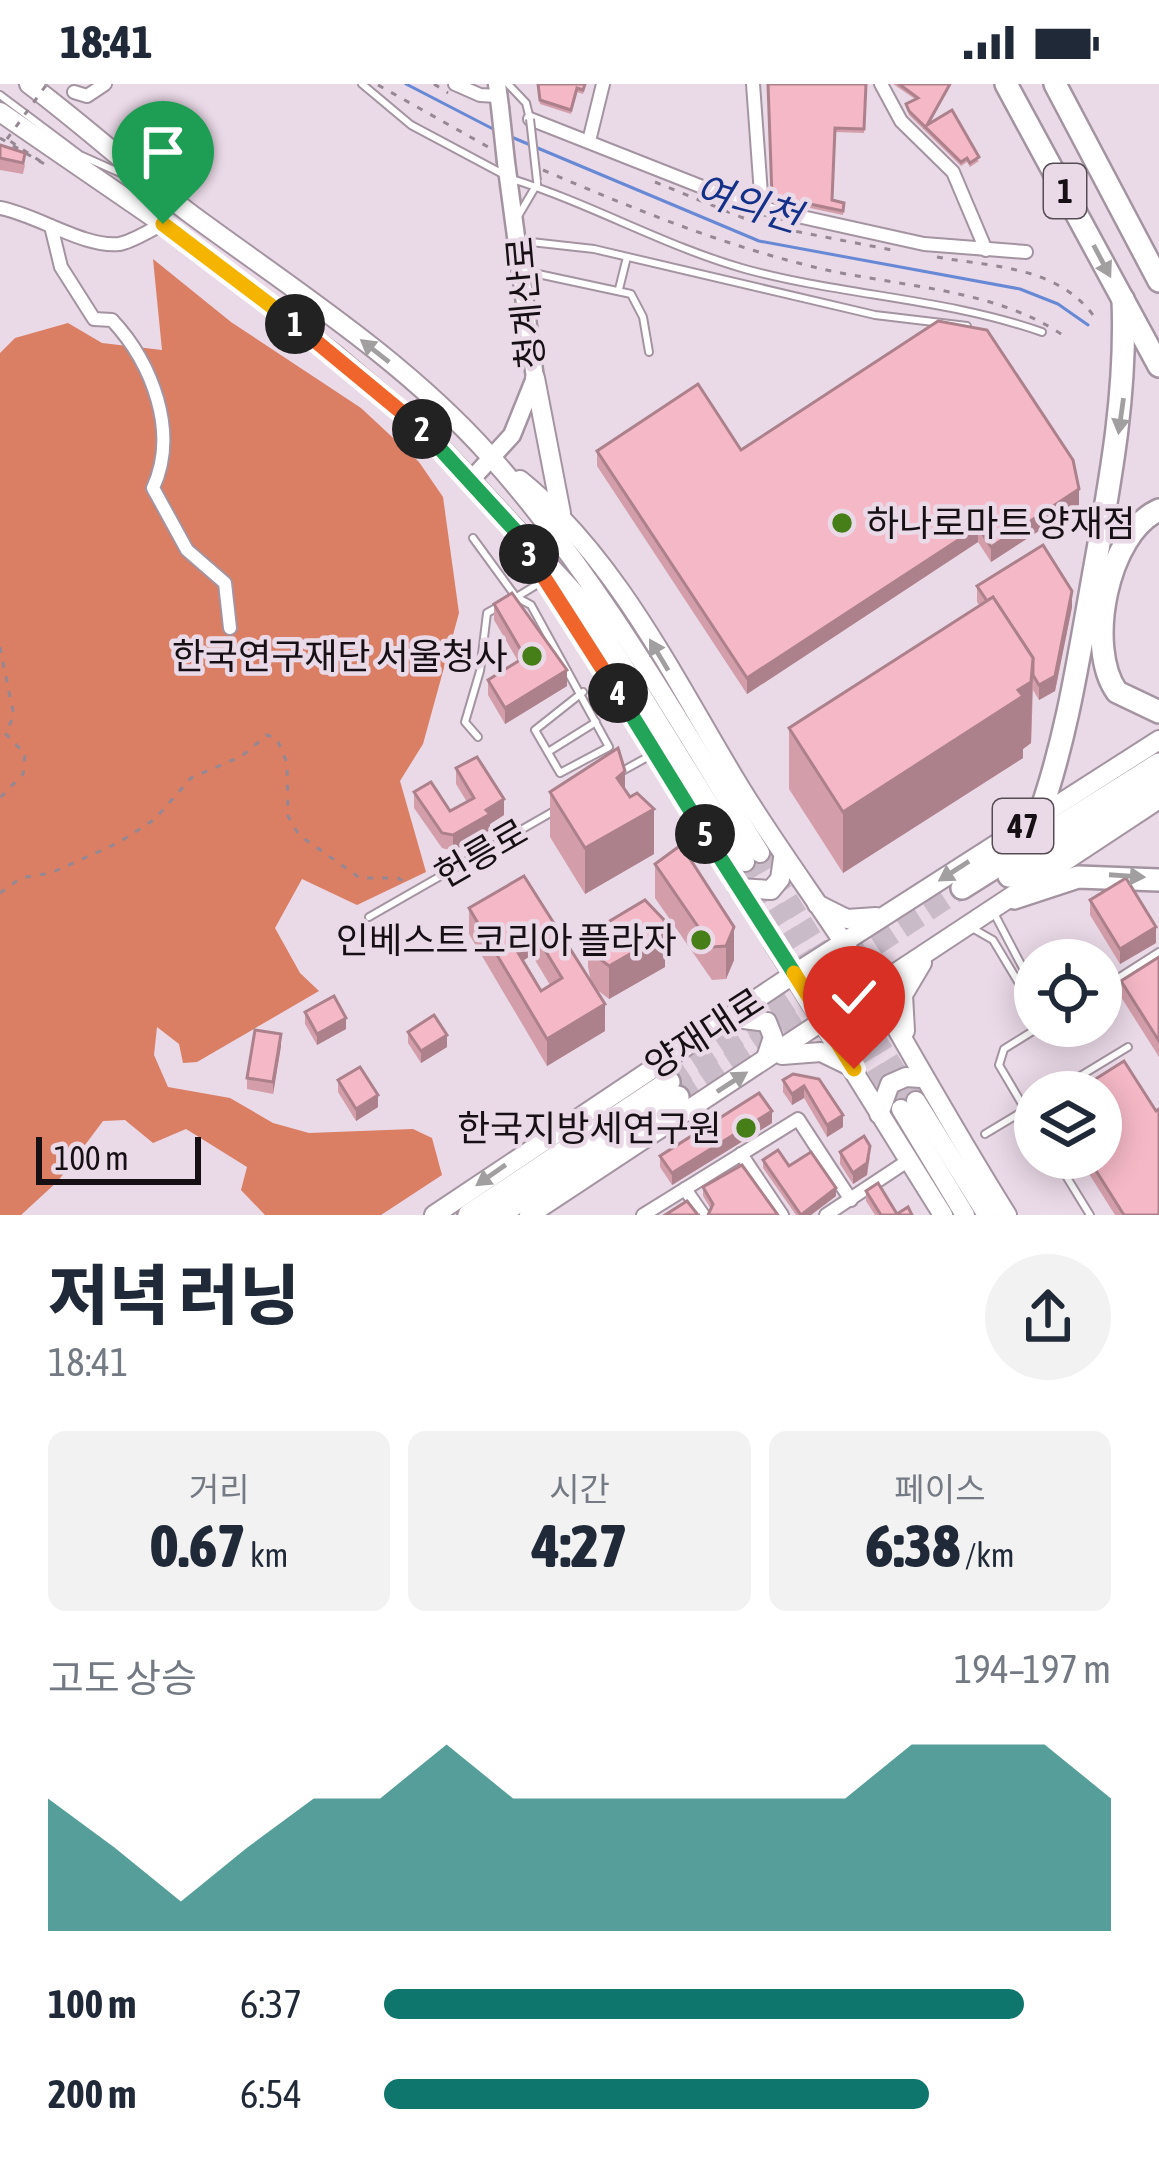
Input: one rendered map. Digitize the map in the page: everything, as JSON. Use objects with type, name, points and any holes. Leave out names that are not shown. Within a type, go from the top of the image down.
[{"type":"highway","name":"1","points":[[1006,84],[1159,366]]},
{"type":"highway","name":"1","points":[[1055,84],[1159,281]]},
{"type":"highway","points":[[1039,816],[1064,739],[1123,410],[1123,299]]},
{"type":"highway","points":[[1159,510],[1135,525],[1120,546],[1100,649],[1106,673],[1121,696],[1159,712]]},
{"type":"highway","points":[[1159,764],[965,895],[1159,783]]},
{"type":"highway","points":[[1004,904],[1078,877],[1159,880]]},
{"type":"highway","points":[[469,1215],[674,1090],[498,1215]]},
{"type":"main road","points":[[29,84],[120,151],[161,191],[382,356],[492,458],[561,513],[629,606],[783,858],[873,990],[921,1078],[1007,1215]]},
{"type":"main road","name":"청계산로","points":[[471,480],[512,435],[535,378],[517,218],[504,164],[501,93]]},
{"type":"main road","points":[[0,112],[163,224],[348,365],[471,480],[585,604],[753,857],[601,596],[492,458]]},
{"type":"main road","points":[[535,378],[561,513]]},
{"type":"main road","points":[[521,537],[543,581],[656,752],[943,1215]]},
{"type":"main road","name":"양재대로","points":[[434,1215],[760,996],[1159,740]]},
{"type":"main road","name":"양재대로","points":[[529,1215],[1159,799]]},
{"type":"main road","points":[[738,888],[771,890],[780,879],[783,858]]},
{"type":"main road","points":[[809,897],[848,919],[887,914]]},
{"type":"main road","points":[[760,996],[772,962],[762,925]]},
{"type":"main road","points":[[921,1078],[901,1005],[924,960],[948,941]]},
{"type":"main road","points":[[728,1017],[767,1022],[773,1037],[765,1060],[816,1051],[854,1069]]},
{"type":"main road","points":[[879,1114],[890,1084],[906,1077],[921,1078]]},
{"type":"main road","points":[[965,1215],[908,1105],[987,1215]]},
{"type":"street","points":[[74,92],[87,96],[105,84]]},
{"type":"street","points":[[455,84],[501,93]]},
{"type":"street","points":[[589,141],[603,84]]},
{"type":"street","points":[[753,84],[762,208]]},
{"type":"street","points":[[881,84],[901,122],[953,172],[986,250]]},
{"type":"street","points":[[530,118],[762,208],[924,244],[1026,252]]},
{"type":"street","points":[[2,213],[31,213],[51,226],[117,244],[163,224]]},
{"type":"street","points":[[51,226],[74,291],[94,319],[112,320],[127,336],[153,383],[162,425],[162,458],[153,488],[187,550],[225,583],[230,628]]},
{"type":"street","points":[[643,1215],[798,1119],[851,1200]]},
{"type":"street","points":[[741,1154],[782,1215]]},
{"type":"street","points":[[826,1215],[909,1160]]},
{"type":"street","points":[[685,1189],[703,1215]]},
{"type":"lane","points":[[362,84],[411,125],[681,249],[815,286],[989,314],[1042,332]]},
{"type":"lane","points":[[501,93],[526,103],[530,118],[537,184],[517,218]]},
{"type":"lane","points":[[0,95],[80,154],[161,191]]},
{"type":"lane","points":[[519,241],[627,257],[808,302],[967,326]]},
{"type":"lane","points":[[619,290],[627,257]]},
{"type":"lane","points":[[520,271],[631,294],[644,316],[650,352]]},
{"type":"lane","points":[[473,538],[516,597],[531,605],[583,692],[609,747],[560,773],[535,730],[583,692]]},
{"type":"lane","points":[[478,737],[465,722],[480,671],[487,613],[543,581]]},
{"type":"lane","points":[[548,752],[597,721]]},
{"type":"lane","points":[[615,776],[656,752]]},
{"type":"lane","name":"헌릉로","points":[[369,917],[554,811]]},
{"type":"lane","points":[[1004,904],[1004,941],[1014,957]]},
{"type":"lane","points":[[969,928],[993,940],[1014,975]]},
{"type":"lane","points":[[1122,975],[1159,952]]},
{"type":"lane","points":[[1014,1043],[999,1059],[1014,1092]]},
{"type":"lane","points":[[1089,1071],[1128,1047]]},
{"type":"lane","points":[[985,1134],[1014,1117]]},
{"type":"lane","points":[[1068,1179],[1090,1215]]},
{"type":"path","points":[[3,138],[47,84]]},
{"type":"path","points":[[377,84],[504,164]]},
{"type":"path","points":[[3,138],[46,165],[3,138]]},
{"type":"path","points":[[536,167],[669,226],[817,268],[996,304],[1064,336]]},
{"type":"path","points":[[0,647],[14,716],[5,733],[25,754],[22,774],[0,798]]},
{"type":"path","points":[[0,893],[21,878],[51,873],[118,843],[154,819],[191,778],[242,756],[267,735],[277,739],[287,763],[288,816],[299,835],[360,878],[398,878],[417,890]]},
{"type":"shaded area","points":[[153,259],[231,322],[361,408],[419,462],[443,497],[459,613],[423,744],[400,781],[426,872],[357,905],[302,879],[275,928],[300,973],[319,991],[197,1062],[183,1063],[179,1044],[157,1027],[154,1055],[168,1087],[230,1098],[273,1123],[309,1133],[413,1129],[432,1138],[442,1175],[381,1215],[265,1215],[241,1190],[247,1167],[186,1129],[153,1143],[125,1120],[103,1121],[58,1181],[21,1215],[0,1215],[0,353],[15,338],[68,323],[102,343],[162,350]]},
{"type":"building","points":[[538,84],[585,84],[583,90],[577,88],[571,110],[540,100]]},
{"type":"building","points":[[768,84],[866,84],[864,129],[835,128],[832,200],[844,203],[843,211],[772,196]]},
{"type":"building","points":[[899,84],[950,84],[927,125],[952,110],[979,157],[961,162],[909,111],[906,104],[918,98]]},
{"type":"building","points":[[0,145],[25,153],[23,163],[0,158]]},
{"type":"building","name":"하나로마트 양재점","points":[[938,321],[987,330],[1073,460],[1079,489],[991,547],[978,527],[747,678],[597,451],[698,384],[741,450]]},
{"type":"building","points":[[1043,545],[1072,591],[1055,676],[1039,685],[1033,675],[1033,658],[993,597],[987,601],[977,586]]},
{"type":"building","name":"한국연구재단 서울청사","points":[[512,593],[567,670],[505,708],[488,680],[525,657],[494,604]]},
{"type":"building","points":[[993,597],[1033,658],[1031,682],[1018,690],[1023,696],[843,812],[789,728]]},
{"type":"building","points":[[618,748],[625,771],[617,778],[630,797],[637,793],[654,809],[585,848],[550,792]]},
{"type":"building","points":[[477,757],[504,799],[486,810],[490,814],[453,835],[442,833],[414,792],[431,782],[450,811],[474,798],[456,768]]},
{"type":"building","points":[[681,845],[734,927],[726,946],[712,947],[655,864]]},
{"type":"building","points":[[524,876],[605,1004],[547,1039],[469,908]],"holes":[[[532,929],[562,978],[541,991],[511,941]]]},
{"type":"building","points":[[1126,878],[1156,927],[1122,948],[1122,939],[1114,939],[1090,900]]},
{"type":"building","points":[[645,900],[664,920],[665,934],[609,966],[592,953],[588,934]]},
{"type":"building","points":[[1159,957],[1159,1041],[1122,983]]},
{"type":"building","points":[[334,996],[346,1018],[317,1034],[305,1012]]},
{"type":"building","points":[[434,1015],[447,1035],[421,1051],[408,1032]]},
{"type":"building","points":[[255,1030],[281,1034],[273,1082],[247,1078]]},
{"type":"building","points":[[1124,1061],[1156,1111],[1159,1109],[1159,1215],[1124,1215],[1101,1179],[1122,1179],[1122,1071],[1108,1071]]},
{"type":"building","points":[[360,1067],[378,1095],[356,1109],[338,1080]]},
{"type":"building","points":[[793,1074],[819,1079],[843,1115],[827,1125],[804,1086],[792,1094],[783,1080]]},
{"type":"building","points":[[759,1093],[772,1111],[672,1173],[660,1156]]},
{"type":"building","points":[[864,1136],[870,1146],[867,1163],[853,1173],[840,1152]]},
{"type":"building","points":[[778,1150],[789,1166],[811,1152],[836,1188],[801,1215],[763,1160]]},
{"type":"building","points":[[742,1165],[778,1215],[708,1215],[713,1204],[703,1187]]},
{"type":"building","points":[[878,1183],[897,1214],[908,1207],[912,1215],[881,1215],[866,1191]]},
{"type":"building","points":[[687,1201],[698,1215],[665,1215]]},
{"type":"waterway","name":"여의천","points":[[406,84],[495,130]]},
{"type":"waterway","name":"여의천","points":[[509,136],[759,241],[1020,289],[1058,304],[1088,325]]},
{"type":"tunnel","points":[[760,853],[916,1101]]},
{"type":"tunnel","points":[[745,862],[901,1109]]},
{"type":"tunnel","points":[[669,1082],[962,888]]},
{"type":"tunnel","points":[[678,1097],[876,963]]},
{"type":"place","name":"하나로마트 양재점","points":[[842,523]]},
{"type":"place","name":"한국연구재단 서울청사","points":[[532,656]]},
{"type":"place","name":"인베스트 코리아 플라자","points":[[701,940]]},
{"type":"place","name":"한국지방세연구원","points":[[746,1128]]},
{"type":"route","points":[[163,224],[334,354],[428,434],[521,537],[543,581],[854,1069]]}]
